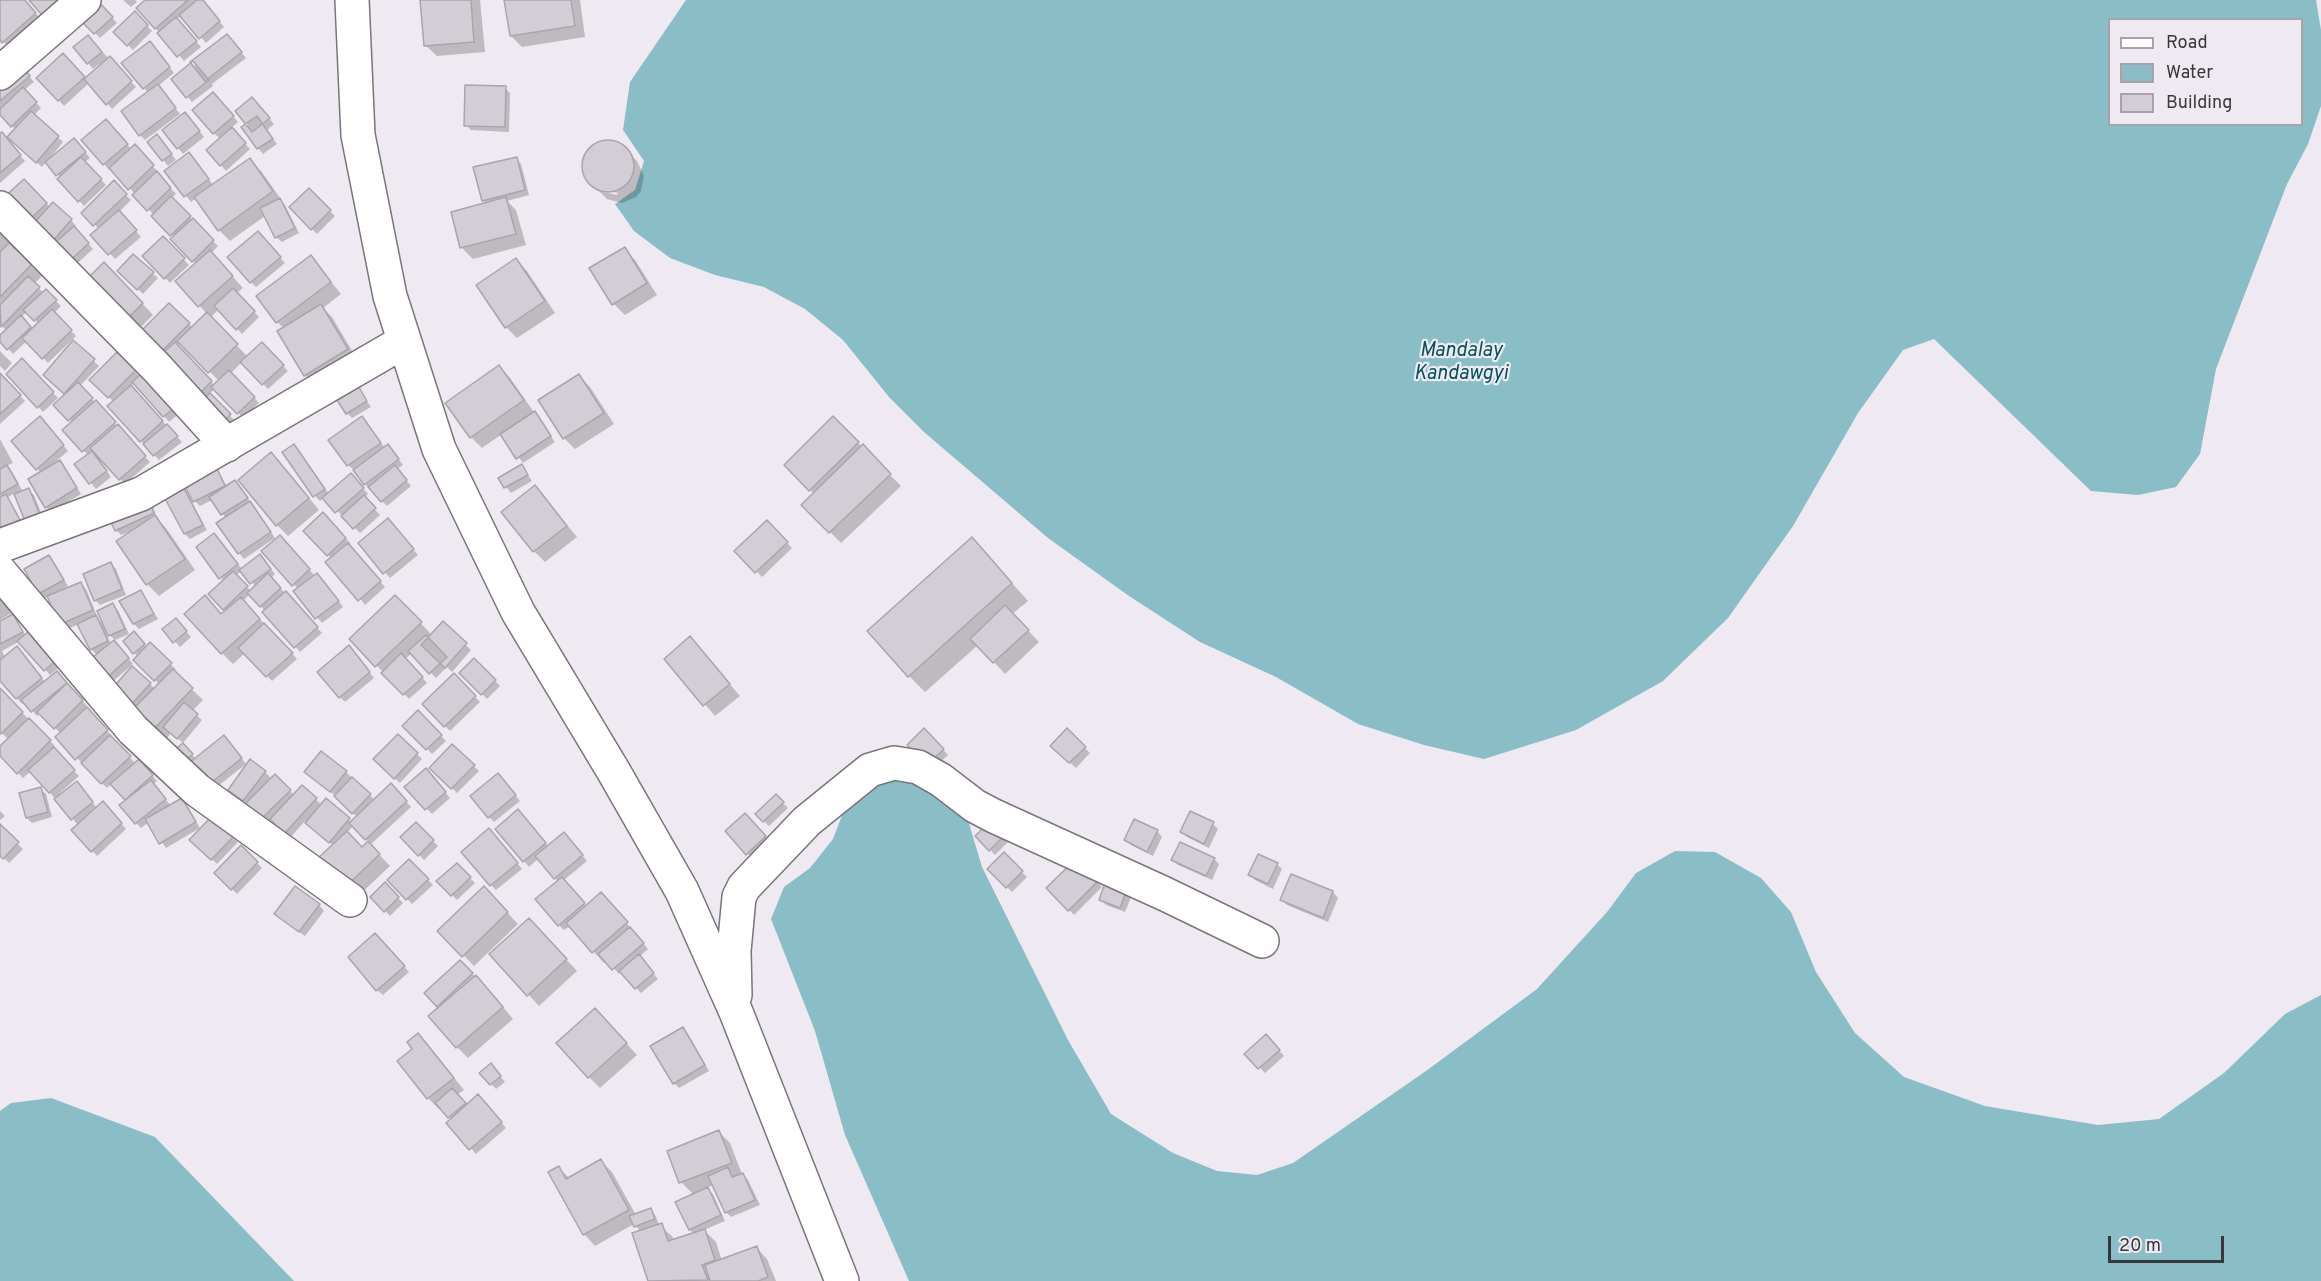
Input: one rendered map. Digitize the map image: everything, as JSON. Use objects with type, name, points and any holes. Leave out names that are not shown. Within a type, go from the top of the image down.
[{"type":"street","points":[[0,73],[84,0]]},
{"type":"street","points":[[352,0],[358,135],[390,296],[439,449],[518,612],[682,891],[736,1012],[842,1281]]},
{"type":"street","points":[[0,208],[157,368],[227,445]]},
{"type":"street","points":[[0,546],[141,494],[403,342]]},
{"type":"street","points":[[0,572],[133,730],[197,790],[350,900]]},
{"type":"street","points":[[736,1012],[734,951],[739,897],[744,887],[807,821],[870,770],[894,763],[918,766],[975,806],[994,816],[1154,888],[1262,940]]},
{"type":"water","name":"Mandalay Kandawgyi","points":[[686,0],[2316,0],[2321,30],[2321,106],[2308,144],[2287,184],[2216,369],[2200,454],[2176,487],[2138,495],[2091,491],[1934,339],[1903,350],[1858,413],[1793,526],[1728,618],[1663,681],[1576,730],[1484,759],[1424,745],[1358,724],[1276,677],[1200,642],[1129,596],[1048,538],[924,432],[889,397],[843,340],[805,309],[764,287],[715,275],[670,258],[634,231],[615,204],[635,190],[644,161],[623,130],[630,82]]},
{"type":"water","points":[[897,773],[965,810],[982,867],[1068,1040],[1111,1114],[1173,1153],[1217,1171],[1257,1175],[1293,1163],[1426,1071],[1537,989],[1607,912],[1636,873],[1675,851],[1715,852],[1761,878],[1791,912],[1816,972],[1855,1033],[1904,1077],[1985,1106],[2098,1125],[2159,1119],[2224,1073],[2285,1014],[2321,995],[2321,1281],[909,1281],[845,1135],[815,1031],[771,919],[784,887],[810,868],[833,839],[846,805],[870,780]]},
{"type":"water","points":[[51,1098],[155,1137],[294,1281],[0,1281],[0,1111],[11,1103]]},
{"type":"building","points":[[0,0],[25,0],[36,13],[2,43],[0,40]]},
{"type":"building","points":[[29,0],[59,0],[42,15]]},
{"type":"building","points":[[145,0],[188,0],[155,29],[136,8]]},
{"type":"building","points":[[197,0],[203,0],[220,21],[199,39],[179,15]]},
{"type":"building","points":[[420,0],[471,0],[474,42],[424,46]]},
{"type":"building","points":[[504,0],[571,0],[575,26],[510,36]]},
{"type":"building","points":[[98,1],[113,17],[94,34],[79,19]]},
{"type":"building","points":[[135,11],[148,25],[127,46],[113,32]]},
{"type":"building","points":[[176,17],[197,41],[177,57],[157,33]]},
{"type":"building","points":[[227,34],[242,52],[205,81],[190,62]]},
{"type":"building","points":[[88,35],[102,52],[87,64],[73,47]]},
{"type":"building","points":[[150,41],[170,67],[143,89],[121,63]]},
{"type":"building","points":[[63,53],[85,77],[58,101],[36,78]]},
{"type":"building","points":[[110,56],[132,81],[106,105],[84,79]]},
{"type":"building","points":[[193,61],[209,80],[186,98],[171,79]]},
{"type":"building","points":[[19,63],[30,76],[0,101],[0,79]]},
{"type":"building","points":[[158,84],[176,108],[139,136],[121,111]]},
{"type":"building","points":[[465,85],[506,86],[505,127],[464,126]]},
{"type":"building","points":[[23,87],[37,102],[11,127],[0,115],[0,109]]},
{"type":"building","points":[[213,92],[234,116],[213,134],[192,110]]},
{"type":"building","points":[[252,97],[270,118],[252,132],[235,111]]},
{"type":"building","points":[[31,111],[59,136],[36,163],[7,137]]},
{"type":"building","points":[[185,112],[200,131],[177,149],[162,130]]},
{"type":"building","points":[[257,116],[273,139],[257,149],[241,127]]},
{"type":"building","points":[[106,119],[128,144],[103,165],[81,140]]},
{"type":"building","points":[[232,127],[246,143],[220,166],[206,150]]},
{"type":"building","points":[[2,132],[21,155],[0,173],[0,133]]},
{"type":"building","points":[[157,134],[172,154],[162,161],[147,142]]},
{"type":"building","points":[[74,138],[86,152],[56,176],[45,162]]},
{"type":"building","points":[[608,140],[618,142],[626,148],[632,156],[634,166],[632,176],[626,184],[618,190],[608,192],[598,190],[590,184],[584,176],[582,166],[584,156],[590,148],[598,142]]},
{"type":"building","points":[[135,144],[154,165],[128,190],[109,168]]},
{"type":"building","points":[[189,152],[209,179],[184,197],[164,171]]},
{"type":"building","points":[[81,157],[102,179],[78,202],[57,179]]},
{"type":"building","points":[[517,157],[525,190],[482,201],[473,167]]},
{"type":"building","points":[[250,158],[273,191],[218,231],[194,197]]},
{"type":"building","points":[[157,171],[171,188],[147,211],[132,195]]},
{"type":"building","points":[[24,179],[47,203],[23,226],[0,201]]},
{"type":"building","points":[[114,180],[127,194],[93,226],[81,213]]},
{"type":"building","points":[[309,188],[331,210],[311,230],[289,207]]},
{"type":"building","points":[[171,196],[191,216],[170,236],[151,216]]},
{"type":"building","points":[[506,197],[516,234],[460,248],[451,212]]},
{"type":"building","points":[[280,198],[295,228],[275,238],[260,208]]},
{"type":"building","points":[[53,202],[72,219],[45,250],[26,232]]},
{"type":"building","points":[[119,210],[137,230],[108,255],[90,235]]},
{"type":"building","points":[[193,218],[214,240],[192,262],[170,239]]},
{"type":"building","points":[[74,226],[89,243],[64,266],[48,249]]},
{"type":"building","points":[[258,231],[281,257],[250,283],[227,257]]},
{"type":"building","points":[[163,236],[185,258],[164,279],[142,256]]},
{"type":"building","points":[[9,243],[32,264],[0,297],[0,252]]},
{"type":"building","points":[[625,247],[647,283],[612,305],[589,268]]},
{"type":"building","points":[[210,250],[233,276],[198,307],[175,281]]},
{"type":"building","points":[[133,254],[154,272],[137,290],[117,271]]},
{"type":"building","points":[[311,255],[331,282],[276,323],[256,296]]},
{"type":"building","points":[[516,258],[545,301],[505,328],[476,285]]},
{"type":"building","points":[[104,262],[143,303],[122,324],[83,283]]},
{"type":"building","points":[[28,276],[40,287],[1,327],[0,305]]},
{"type":"building","points":[[233,288],[255,311],[236,330],[214,306]]},
{"type":"building","points":[[46,289],[57,300],[34,321],[23,310]]},
{"type":"building","points":[[169,303],[190,323],[158,355],[137,335]]},
{"type":"building","points":[[321,304],[348,349],[304,376],[277,331]]},
{"type":"building","points":[[52,309],[72,330],[42,359],[22,338]]},
{"type":"building","points":[[207,312],[238,344],[208,373],[177,341]]},
{"type":"building","points":[[21,315],[31,327],[7,350],[0,342],[0,335]]},
{"type":"building","points":[[73,340],[95,359],[64,394],[43,375]]},
{"type":"building","points":[[175,342],[212,381],[197,396],[159,357]]},
{"type":"building","points":[[262,342],[284,365],[262,385],[240,362]]},
{"type":"building","points":[[117,352],[136,370],[108,398],[89,380]]},
{"type":"building","points":[[22,358],[54,392],[37,408],[6,374]]},
{"type":"building","points":[[499,365],[524,400],[470,438],[445,403]]},
{"type":"building","points":[[147,369],[178,405],[163,417],[132,382]]},
{"type":"building","points":[[229,370],[255,397],[237,414],[211,387]]},
{"type":"building","points":[[0,373],[21,395],[0,414]]},
{"type":"building","points":[[579,374],[604,413],[563,439],[538,400]]},
{"type":"building","points":[[78,382],[93,398],[68,421],[53,405]]},
{"type":"building","points":[[131,385],[163,421],[140,442],[107,406]]},
{"type":"building","points":[[359,387],[367,401],[346,414],[337,400]]},
{"type":"building","points":[[210,393],[231,414],[218,427],[197,405]]},
{"type":"building","points":[[96,400],[116,422],[82,452],[62,430]]},
{"type":"building","points":[[535,411],[551,436],[516,459],[500,434]]},
{"type":"building","points":[[40,416],[64,445],[36,470],[11,441]]},
{"type":"building","points":[[362,416],[381,443],[347,466],[328,440]]},
{"type":"building","points":[[833,416],[859,442],[809,491],[784,465]]},
{"type":"building","points":[[118,424],[146,456],[119,480],[90,448]]},
{"type":"building","points":[[167,424],[178,436],[153,456],[143,444]]},
{"type":"building","points":[[294,444],[325,489],[313,497],[282,452]]},
{"type":"building","points":[[388,444],[399,459],[364,485],[353,470]]},
{"type":"building","points":[[863,444],[891,474],[829,533],[801,505]]},
{"type":"building","points":[[92,451],[107,471],[89,484],[74,464]]},
{"type":"building","points":[[271,452],[309,498],[276,526],[238,480]]},
{"type":"building","points":[[60,460],[77,488],[45,508],[28,479]]},
{"type":"building","points":[[213,460],[225,486],[193,502],[180,477]]},
{"type":"building","points":[[522,464],[528,475],[504,488],[498,478]]},
{"type":"building","points":[[7,465],[18,484],[0,494],[0,469]]},
{"type":"building","points":[[395,465],[407,480],[381,502],[368,487]]},
{"type":"building","points":[[351,473],[364,488],[335,513],[322,498]]},
{"type":"building","points":[[235,480],[248,498],[221,515],[209,497]]},
{"type":"building","points":[[180,481],[203,525],[184,534],[161,491]]},
{"type":"building","points":[[535,485],[567,526],[533,552],[501,512]]},
{"type":"building","points":[[29,488],[42,520],[27,526],[14,494]]},
{"type":"building","points":[[6,494],[20,520],[0,530],[0,497]]},
{"type":"building","points":[[364,495],[376,508],[353,529],[341,516]]},
{"type":"building","points":[[147,496],[154,513],[115,531],[107,514]]},
{"type":"building","points":[[250,501],[271,532],[238,554],[216,523]]},
{"type":"building","points":[[323,512],[346,538],[327,556],[303,531]]},
{"type":"building","points":[[155,515],[185,559],[146,585],[116,541]]},
{"type":"building","points":[[388,518],[414,549],[383,574],[358,543]]},
{"type":"building","points":[[767,520],[788,542],[755,573],[734,551]]},
{"type":"building","points":[[214,533],[238,564],[219,579],[196,547]]},
{"type":"building","points":[[280,535],[310,569],[292,586],[261,551]]},
{"type":"building","points":[[972,537],[1012,583],[908,677],[867,631]]},
{"type":"building","points":[[348,543],[381,581],[358,601],[325,562]]},
{"type":"building","points":[[260,554],[271,569],[250,584],[239,570]]},
{"type":"building","points":[[49,555],[64,580],[38,594],[24,569]]},
{"type":"building","points":[[111,562],[122,589],[94,601],[83,574]]},
{"type":"building","points":[[233,571],[248,586],[223,610],[208,594]]},
{"type":"building","points":[[268,573],[281,588],[260,607],[247,593]]},
{"type":"building","points":[[317,573],[339,601],[315,619],[293,591]]},
{"type":"building","points":[[81,582],[93,610],[59,625],[47,596]]},
{"type":"building","points":[[141,590],[154,614],[133,624],[119,601]]},
{"type":"building","points":[[286,591],[318,627],[294,648],[262,612]]},
{"type":"building","points":[[205,595],[221,614],[241,597],[260,619],[221,654],[184,614]]},
{"type":"building","points":[[395,595],[422,622],[375,667],[349,639]]},
{"type":"building","points":[[113,603],[125,629],[108,636],[97,611]]},
{"type":"building","points":[[1005,605],[1029,630],[993,663],[970,639]]},
{"type":"building","points":[[13,614],[23,632],[0,644],[0,621]]},
{"type":"building","points":[[96,615],[108,641],[90,650],[77,624]]},
{"type":"building","points":[[176,618],[187,631],[173,643],[162,629]]},
{"type":"building","points":[[443,621],[467,643],[445,668],[421,645]]},
{"type":"building","points":[[264,623],[293,653],[266,677],[238,648]]},
{"type":"building","points":[[34,627],[60,657],[44,671],[17,641]]},
{"type":"building","points":[[134,631],[145,644],[133,654],[123,641]]},
{"type":"building","points":[[426,635],[447,657],[429,674],[408,651]]},
{"type":"building","points":[[690,636],[730,684],[703,706],[664,659]]},
{"type":"building","points":[[114,640],[129,658],[104,680],[88,661]]},
{"type":"building","points":[[150,642],[172,663],[154,681],[133,660]]},
{"type":"building","points":[[349,645],[370,672],[339,698],[317,672]]},
{"type":"building","points":[[17,646],[42,678],[16,699],[0,681],[0,660]]},
{"type":"building","points":[[401,653],[423,677],[403,695],[381,673]]},
{"type":"building","points":[[474,658],[496,680],[481,695],[459,673]]},
{"type":"building","points":[[132,666],[151,683],[128,708],[110,691]]},
{"type":"building","points":[[173,669],[193,688],[150,733],[130,712]]},
{"type":"building","points":[[57,671],[67,683],[31,712],[21,700]]},
{"type":"building","points":[[454,673],[476,696],[444,727],[422,704]]},
{"type":"building","points":[[67,683],[83,700],[54,729],[37,712]]},
{"type":"building","points":[[0,688],[23,712],[1,734],[0,733]]},
{"type":"building","points":[[184,702],[198,714],[177,739],[163,727]]},
{"type":"building","points":[[87,707],[108,730],[75,760],[55,737]]},
{"type":"building","points":[[418,710],[442,735],[426,750],[402,726]]},
{"type":"building","points":[[29,718],[51,740],[17,774],[0,756],[0,746]]},
{"type":"building","points":[[924,728],[944,749],[927,765],[907,745]]},
{"type":"building","points":[[1067,728],[1086,747],[1069,763],[1050,746]]},
{"type":"building","points":[[398,734],[418,753],[394,779],[373,759]]},
{"type":"building","points":[[110,735],[131,756],[101,784],[81,763]]},
{"type":"building","points":[[224,735],[242,758],[207,786],[189,763]]},
{"type":"building","points":[[183,743],[193,754],[182,763],[172,752]]},
{"type":"building","points":[[452,744],[475,765],[451,789],[429,768]]},
{"type":"building","points":[[54,747],[75,770],[49,793],[28,770]]},
{"type":"building","points":[[321,751],[347,771],[330,792],[304,772]]},
{"type":"building","points":[[139,759],[153,775],[125,800],[110,784]]},
{"type":"building","points":[[250,759],[266,771],[243,801],[228,790]]},
{"type":"building","points":[[426,768],[446,792],[425,810],[404,787]]},
{"type":"building","points":[[498,773],[516,795],[488,818],[470,796]]},
{"type":"building","points":[[275,774],[291,790],[259,821],[243,806]]},
{"type":"building","points":[[352,777],[371,794],[352,814],[334,796]]},
{"type":"building","points":[[151,780],[166,799],[135,824],[119,805]]},
{"type":"building","points":[[77,781],[93,802],[71,820],[54,799]]},
{"type":"building","points":[[391,783],[407,801],[365,840],[349,823]]},
{"type":"building","points":[[302,785],[317,798],[284,834],[270,819]]},
{"type":"building","points":[[41,787],[48,812],[26,818],[19,793]]},
{"type":"building","points":[[776,794],[784,802],[763,822],[755,814]]},
{"type":"building","points":[[182,798],[196,822],[159,844],[145,819]]},
{"type":"building","points":[[326,798],[350,818],[329,843],[305,823]]},
{"type":"building","points":[[103,801],[122,823],[91,852],[71,830]]},
{"type":"building","points":[[518,809],[546,843],[523,862],[495,829]]},
{"type":"building","points":[[1190,811],[1214,822],[1204,844],[1180,832]]},
{"type":"building","points":[[745,813],[766,836],[746,855],[725,831]]},
{"type":"building","points":[[212,816],[234,836],[211,860],[189,840]]},
{"type":"building","points":[[993,819],[1007,833],[989,851],[975,836]]},
{"type":"building","points":[[1134,819],[1158,830],[1147,852],[1124,840]]},
{"type":"building","points":[[416,822],[434,840],[418,856],[400,837]]},
{"type":"building","points":[[0,824],[19,842],[3,859],[0,856]]},
{"type":"building","points":[[489,828],[518,863],[490,886],[461,852]]},
{"type":"building","points":[[347,831],[362,847],[368,841],[380,854],[343,889],[316,860]]},
{"type":"building","points":[[564,832],[583,855],[554,879],[535,856]]},
{"type":"building","points":[[1180,842],[1215,858],[1206,876],[1171,860]]},
{"type":"building","points":[[241,845],[258,862],[231,890],[214,873]]},
{"type":"building","points":[[1004,852],[1023,871],[1006,888],[987,869]]},
{"type":"building","points":[[1258,854],[1278,863],[1268,884],[1248,875]]},
{"type":"building","points":[[409,859],[429,879],[406,900],[387,880]]},
{"type":"building","points":[[1076,859],[1098,881],[1068,911],[1046,888]]},
{"type":"building","points":[[457,863],[471,877],[451,896],[436,881]]},
{"type":"building","points":[[1291,874],[1333,891],[1323,918],[1280,900]]},
{"type":"building","points":[[562,877],[585,903],[558,926],[535,899]]},
{"type":"building","points":[[1106,880],[1127,889],[1120,908],[1099,900]]},
{"type":"building","points":[[385,882],[399,897],[384,912],[370,897]]},
{"type":"building","points":[[295,886],[320,904],[299,932],[274,914]]},
{"type":"building","points":[[484,886],[508,912],[462,957],[437,931]]},
{"type":"building","points":[[601,892],[628,922],[592,953],[566,923]]},
{"type":"building","points":[[529,918],[567,959],[527,996],[489,954]]},
{"type":"building","points":[[630,927],[644,943],[612,970],[598,954]]},
{"type":"building","points":[[375,933],[405,966],[376,991],[348,957]]},
{"type":"building","points":[[639,954],[654,973],[635,989],[619,971]]},
{"type":"building","points":[[460,960],[473,973],[437,1007],[424,993]]},
{"type":"building","points":[[476,975],[503,1007],[456,1048],[428,1016]]},
{"type":"building","points":[[595,1008],[627,1043],[588,1078],[556,1043]]},
{"type":"building","points":[[683,1027],[705,1065],[673,1084],[650,1046]]},
{"type":"building","points":[[418,1033],[454,1078],[427,1099],[397,1061],[412,1049],[407,1042]]},
{"type":"building","points":[[1266,1034],[1280,1050],[1258,1069],[1244,1054]]},
{"type":"building","points":[[491,1063],[501,1076],[490,1085],[479,1073]]},
{"type":"building","points":[[452,1088],[466,1103],[448,1118],[435,1103]]},
{"type":"building","points":[[478,1094],[502,1122],[469,1150],[446,1123]]},
{"type":"building","points":[[719,1130],[732,1163],[679,1183],[667,1151]]},
{"type":"building","points":[[601,1159],[629,1210],[583,1235],[548,1172],[559,1166],[566,1179]]},
{"type":"building","points":[[728,1167],[732,1177],[743,1173],[755,1200],[725,1213],[708,1176]]},
{"type":"building","points":[[708,1187],[721,1215],[689,1230],[675,1202]]},
{"type":"building","points":[[651,1208],[655,1219],[634,1227],[629,1216]]},
{"type":"building","points":[[662,1223],[668,1241],[705,1229],[715,1260],[702,1265],[708,1280],[648,1281],[632,1233]]},
{"type":"building","points":[[757,1246],[768,1277],[758,1281],[710,1281],[705,1265]]}]
